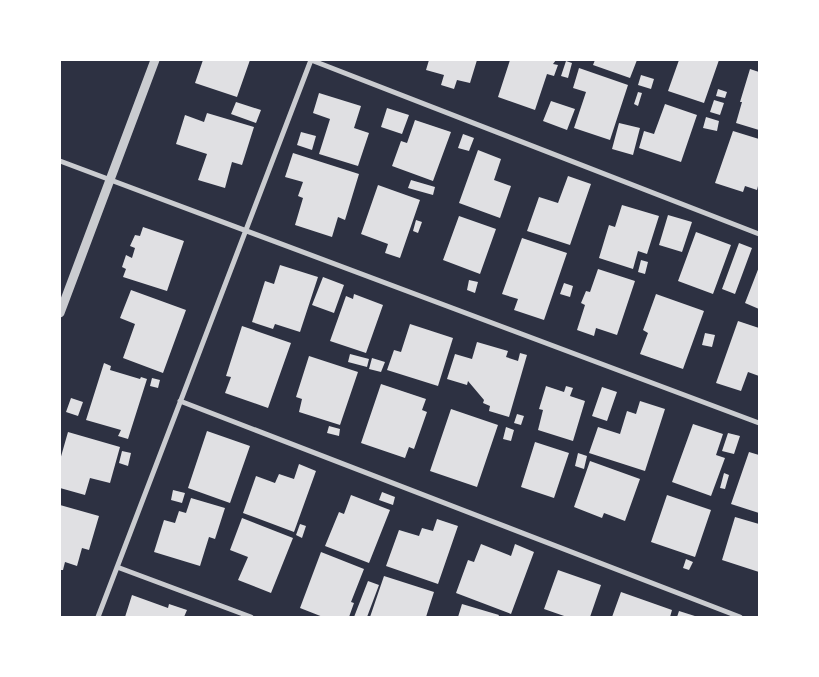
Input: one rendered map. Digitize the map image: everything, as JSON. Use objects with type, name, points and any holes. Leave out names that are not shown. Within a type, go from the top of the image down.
[{"type":"street","points":[[60,313],[154,60]]},
{"type":"street","points":[[98,617],[311,60],[759,234]]},
{"type":"street","points":[[60,161],[110,178],[759,423]]},
{"type":"street","points":[[180,401],[740,617]]},
{"type":"street","points":[[117,566],[251,617]]},
{"type":"building","points":[[203,60],[250,60],[237,97],[195,83]]},
{"type":"building","points":[[429,60],[477,60],[470,83],[457,80],[454,89],[441,85],[444,75],[426,70]]},
{"type":"building","points":[[510,60],[556,60],[553,64],[558,65],[554,76],[547,74],[535,110],[498,97]]},
{"type":"building","points":[[595,60],[637,60],[630,78],[593,65]]},
{"type":"building","points":[[679,60],[719,60],[704,103],[668,91]]},
{"type":"building","points":[[566,61],[572,63],[568,78],[561,76]]},
{"type":"building","points":[[579,68],[628,85],[610,140],[574,128],[586,92],[573,88]]},
{"type":"building","points":[[750,69],[759,72],[759,130],[736,123]]},
{"type":"building","points":[[641,75],[654,79],[651,89],[638,85]]},
{"type":"building","points":[[718,89],[727,92],[725,98],[716,96]]},
{"type":"building","points":[[638,92],[642,93],[638,106],[634,104]]},
{"type":"building","points":[[319,93],[361,106],[354,128],[369,133],[358,166],[319,154],[330,119],[313,113]]},
{"type":"building","points":[[714,100],[724,103],[720,115],[710,112]]},
{"type":"building","points":[[551,101],[575,109],[567,130],[543,121]]},
{"type":"building","points":[[236,102],[261,110],[256,123],[231,114]]},
{"type":"building","points":[[665,104],[697,115],[681,162],[639,148],[644,131],[654,134]]},
{"type":"building","points":[[387,108],[409,115],[402,134],[381,127]]},
{"type":"building","points":[[207,113],[254,127],[242,165],[232,162],[225,188],[198,180],[207,154],[176,144],[185,115],[204,122]]},
{"type":"building","points":[[706,117],[719,121],[717,131],[703,128]]},
{"type":"building","points":[[415,120],[451,132],[433,181],[392,166],[401,141],[407,143]]},
{"type":"building","points":[[619,123],[640,128],[633,155],[612,149]]},
{"type":"building","points":[[733,131],[759,139],[759,182],[757,190],[745,186],[743,192],[715,183]]},
{"type":"building","points":[[301,132],[316,136],[312,150],[297,145]]},
{"type":"building","points":[[463,134],[474,138],[469,151],[458,148]]},
{"type":"building","points":[[478,150],[501,159],[494,180],[511,186],[500,218],[459,203]]},
{"type":"building","points":[[293,153],[359,174],[345,220],[338,217],[332,237],[295,225],[303,198],[298,196],[303,182],[285,177]]},
{"type":"building","points":[[568,176],[591,184],[570,245],[527,231],[539,197],[558,203]]},
{"type":"building","points":[[411,180],[435,187],[433,195],[408,188]]},
{"type":"building","points":[[378,185],[420,200],[400,258],[385,253],[388,244],[361,234]]},
{"type":"building","points":[[622,205],[659,216],[647,254],[638,251],[633,269],[599,258],[609,225],[615,227]]},
{"type":"building","points":[[668,215],[692,222],[682,252],[659,245]]},
{"type":"building","points":[[459,216],[496,229],[480,274],[443,260]]},
{"type":"building","points":[[416,220],[422,222],[418,233],[413,231]]},
{"type":"building","points":[[143,227],[184,241],[167,291],[123,277],[126,269],[122,267],[126,255],[132,258],[135,248],[130,246],[135,235],[140,236]]},
{"type":"building","points":[[696,232],[731,245],[713,294],[678,281]]},
{"type":"building","points":[[522,238],[567,253],[544,320],[514,310],[518,299],[502,294]]},
{"type":"building","points":[[739,243],[752,248],[735,294],[722,289]]},
{"type":"building","points":[[641,260],[648,262],[645,274],[638,272]]},
{"type":"building","points":[[280,265],[318,277],[300,332],[275,324],[273,329],[252,322],[265,281],[274,284]]},
{"type":"building","points":[[759,267],[759,309],[745,303]]},
{"type":"building","points":[[598,269],[635,281],[617,335],[596,328],[594,336],[577,330],[585,305],[581,303],[586,291],[590,292]]},
{"type":"building","points":[[323,277],[344,285],[334,313],[312,305]]},
{"type":"building","points":[[469,280],[478,282],[475,293],[467,290]]},
{"type":"building","points":[[564,283],[573,286],[570,297],[560,294]]},
{"type":"building","points":[[131,290],[186,310],[163,373],[123,358],[135,324],[120,318]]},
{"type":"building","points":[[354,294],[383,305],[366,353],[330,341],[346,296],[353,299]]},
{"type":"building","points":[[656,294],[704,311],[683,369],[640,354],[648,333],[643,330]]},
{"type":"building","points":[[738,321],[759,328],[759,376],[748,372],[741,391],[716,383]]},
{"type":"building","points":[[410,324],[453,338],[438,386],[387,370],[394,350],[401,352]]},
{"type":"building","points":[[242,326],[291,343],[268,408],[225,393],[231,377],[226,376]]},
{"type":"building","points":[[705,333],[715,335],[712,347],[702,345]]},
{"type":"building","points":[[477,342],[508,351],[506,357],[518,361],[520,353],[527,355],[509,417],[489,411],[490,406],[483,403],[484,400],[468,381],[467,385],[447,379],[455,354],[472,359]]},
{"type":"building","points":[[350,354],[369,359],[367,367],[348,362]]},
{"type":"building","points":[[309,356],[358,372],[340,425],[299,412],[302,399],[296,397]]},
{"type":"building","points":[[372,358],[385,362],[381,372],[369,369]]},
{"type":"building","points":[[104,363],[111,366],[110,370],[140,379],[141,377],[147,379],[128,439],[118,436],[121,430],[86,420]]},
{"type":"building","points":[[152,378],[160,380],[158,388],[150,386]]},
{"type":"building","points":[[381,384],[426,399],[422,410],[427,412],[414,449],[409,447],[405,458],[361,443]]},
{"type":"building","points":[[546,386],[564,392],[566,386],[573,388],[570,396],[585,401],[573,441],[538,430],[543,410],[539,409]]},
{"type":"building","points":[[602,387],[617,392],[607,421],[592,416]]},
{"type":"building","points":[[71,398],[83,402],[78,416],[66,412]]},
{"type":"building","points":[[640,401],[665,409],[645,471],[589,453],[598,427],[620,434],[627,411],[636,414]]},
{"type":"building","points":[[451,409],[498,425],[477,487],[430,471]]},
{"type":"building","points":[[517,414],[524,416],[521,425],[514,423]]},
{"type":"building","points":[[693,424],[723,434],[716,455],[725,458],[711,496],[672,482]]},
{"type":"building","points":[[329,426],[340,429],[339,436],[327,433]]},
{"type":"building","points":[[506,427],[514,430],[511,441],[503,439]]},
{"type":"building","points":[[207,431],[250,446],[230,503],[188,488]]},
{"type":"building","points":[[68,432],[120,447],[110,483],[90,478],[85,495],[60,488],[60,460]]},
{"type":"building","points":[[728,433],[740,436],[734,454],[722,451]]},
{"type":"building","points":[[535,442],[569,453],[554,498],[521,487]]},
{"type":"building","points":[[122,451],[131,453],[128,466],[119,463]]},
{"type":"building","points":[[749,452],[759,455],[759,513],[731,504]]},
{"type":"building","points":[[578,453],[587,456],[584,469],[575,466]]},
{"type":"building","points":[[590,461],[640,479],[625,521],[604,513],[602,518],[574,507]]},
{"type":"building","points":[[299,464],[316,471],[294,532],[243,513],[256,476],[275,483],[279,474],[294,479]]},
{"type":"building","points":[[724,473],[729,475],[725,489],[720,488]]},
{"type":"building","points":[[173,490],[185,493],[182,503],[171,500]]},
{"type":"building","points":[[382,492],[395,497],[393,505],[379,500]]},
{"type":"building","points":[[351,495],[390,510],[369,563],[325,546],[339,512],[344,514]]},
{"type":"building","points":[[667,495],[711,510],[695,557],[651,542]]},
{"type":"building","points":[[191,498],[225,508],[215,539],[209,537],[200,566],[154,552],[164,520],[175,523],[179,511],[186,513]]},
{"type":"building","points":[[60,505],[99,516],[89,550],[82,548],[77,566],[65,562],[63,570],[60,570]]},
{"type":"building","points":[[735,517],[759,524],[759,572],[722,560]]},
{"type":"building","points":[[242,518],[293,538],[271,593],[238,580],[248,557],[230,550]]},
{"type":"building","points":[[437,519],[458,526],[438,584],[386,566],[399,530],[419,536],[422,528],[433,531]]},
{"type":"building","points":[[300,524],[306,526],[302,538],[296,535]]},
{"type":"building","points":[[481,544],[511,556],[515,544],[534,552],[511,614],[456,593],[468,560],[474,562]]},
{"type":"building","points":[[321,552],[364,569],[351,602],[354,603],[349,617],[323,617],[300,608]]},
{"type":"building","points":[[686,559],[693,562],[689,570],[683,568]]},
{"type":"building","points":[[558,570],[601,585],[590,617],[567,617],[544,609]]},
{"type":"building","points":[[384,576],[434,592],[426,617],[370,617]]},
{"type":"building","points":[[368,581],[379,585],[367,617],[354,617]]},
{"type":"building","points":[[621,592],[672,610],[670,617],[612,617]]},
{"type":"building","points":[[132,595],[168,608],[169,604],[187,610],[184,617],[125,617]]},
{"type":"building","points":[[462,604],[499,615],[498,617],[458,617]]},
{"type":"building","points":[[679,611],[698,617],[677,617]]}]
